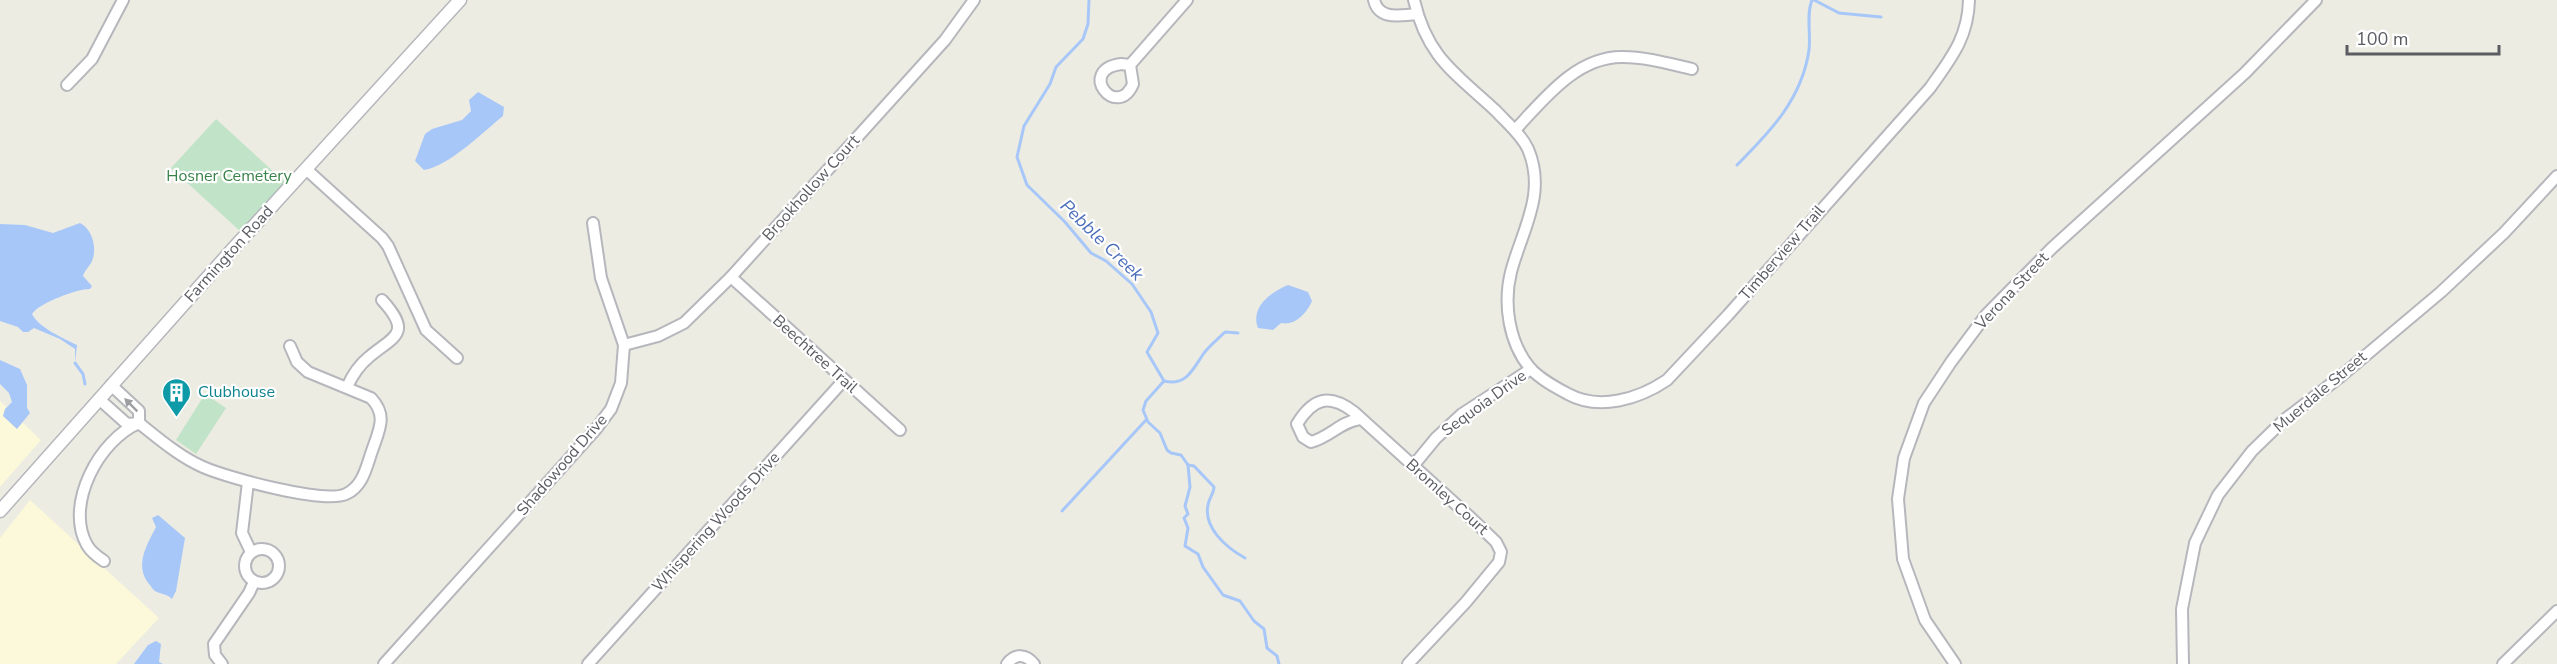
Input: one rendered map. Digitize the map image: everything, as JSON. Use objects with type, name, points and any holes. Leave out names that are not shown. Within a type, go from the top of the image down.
[{"type":"street","points":[[67,85],[92,59],[123,0]]},
{"type":"street","name":"Farmington Road","points":[[0,511],[111,385],[460,0]]},
{"type":"street","name":"Brookhollow Court","points":[[624,345],[658,336],[684,323],[731,277],[945,40],[974,0]]},
{"type":"street","points":[[1130,65],[1187,0]]},
{"type":"street","points":[[1374,0],[1377,9],[1389,16],[1418,14]]},
{"type":"street","points":[[1414,0],[1420,25],[1437,57],[1515,130],[1528,148],[1534,168],[1535,203],[1511,273],[1508,294],[1513,337],[1532,369]]},
{"type":"street","name":"Timberview Trail","points":[[1532,369],[1574,397],[1592,401],[1608,402],[1630,398],[1666,380],[1728,315],[1930,88],[1959,47],[1968,23],[1969,0]]},
{"type":"street","name":"Verona Street","points":[[1955,664],[1925,620],[1904,559],[1898,499],[1904,458],[1924,403],[1986,315],[2052,248],[2245,72],[2316,0]]},
{"type":"street","points":[[1515,130],[1553,90],[1583,66],[1621,57],[1648,59],[1692,69]]},
{"type":"street","points":[[307,170],[382,238],[388,246],[426,330],[457,358]]},
{"type":"street","name":"Muerdale Street","points":[[2184,664],[2182,609],[2195,543],[2218,495],[2252,451],[2284,420],[2340,377],[2442,292],[2504,233],[2557,176]]},
{"type":"street","name":"Shadowood Drive","points":[[384,664],[604,419],[621,382],[624,345],[601,278],[593,223]]},
{"type":"street","name":"Beechtree Trail","points":[[731,277],[900,430]]},
{"type":"street","points":[[347,387],[360,366],[393,340],[397,333],[395,317],[382,300]]},
{"type":"street","points":[[99,399],[127,424],[139,423],[176,452],[203,467],[248,482],[331,498],[345,494],[355,488],[365,472],[382,416],[371,398],[308,372],[297,362],[290,346]]},
{"type":"street","name":"Sequoia Drive","points":[[1413,466],[1436,438],[1462,414],[1532,369]]},
{"type":"street","name":"Whispering Woods Drive","points":[[588,664],[844,380]]},
{"type":"street","points":[[111,385],[139,411],[139,423]]},
{"type":"street","name":"Bromley Court","points":[[1360,418],[1336,427],[1324,438],[1311,442],[1303,437],[1297,424],[1311,406],[1328,400],[1344,405],[1360,418],[1413,466],[1496,543],[1501,552],[1500,558],[1466,602],[1408,664]]},
{"type":"street","points":[[104,561],[88,546],[85,539],[81,513],[84,493],[100,458],[127,428],[139,423]]},
{"type":"street","points":[[248,482],[242,534],[251,552]]},
{"type":"street","points":[[262,549],[272,552],[279,561],[280,567],[275,577],[271,581],[254,582],[245,568],[245,562],[251,552],[262,549]]},
{"type":"street","points":[[222,664],[215,655],[214,644],[254,582]]},
{"type":"street","points":[[2503,664],[2557,611]]},
{"type":"street","points":[[1007,664],[1014,657],[1020,656],[1026,657],[1034,664]]},
{"type":"shaded area","points":[[0,401],[41,440],[0,487]]},
{"type":"shaded area","points":[[30,500],[159,618],[116,664],[0,664],[0,538]]},
{"type":"green space","name":"Hosner Cemetery","points":[[216,119],[286,183],[241,232],[171,168]]},
{"type":"green space","points":[[205,394],[226,408],[196,454],[176,440]]},
{"type":"water","points":[[478,92],[504,107],[503,116],[454,156],[424,170],[415,161],[425,134],[432,129],[462,120],[471,111],[469,100]]},
{"type":"water","points":[[80,223],[88,230],[93,241],[93,258],[83,276],[92,286],[90,289],[50,301],[32,314],[46,328],[77,345],[75,363],[75,349],[60,339],[34,328],[23,332],[18,327],[0,321],[0,224],[25,225],[53,233]]},
{"type":"water","points":[[1288,285],[1308,292],[1312,301],[1307,310],[1296,321],[1281,323],[1273,330],[1258,328],[1256,320],[1259,307],[1269,296]]},
{"type":"water","points":[[0,360],[20,369],[27,385],[27,408],[30,413],[17,429],[3,416],[5,409],[12,402],[9,393],[0,384]]},
{"type":"water","points":[[158,515],[185,538],[176,591],[172,599],[154,590],[142,570],[144,555],[156,527],[152,518]]},
{"type":"water","points":[[156,641],[161,644],[159,662],[163,664],[134,664],[148,645]]},
{"type":"waterway","name":"Pebble Creek","points":[[1089,0],[1088,24],[1083,39],[1056,67],[1050,84],[1024,126],[1017,157],[1027,185],[1065,222],[1091,253],[1106,261],[1132,284],[1151,312],[1158,333],[1147,352],[1164,381]]},
{"type":"waterway","points":[[1737,165],[1783,114],[1799,84],[1809,50],[1809,12],[1812,0]]},
{"type":"waterway","points":[[1814,0],[1839,13],[1881,17]]},
{"type":"waterway","points":[[1164,381],[1179,381],[1184,378],[1193,370],[1206,350],[1225,332],[1238,333]]},
{"type":"waterway","points":[[75,363],[83,374],[85,384]]},
{"type":"waterway","name":"Pebble Creek","points":[[1164,381],[1146,401],[1143,410],[1148,422],[1160,433],[1167,450],[1181,455],[1188,465],[1190,487],[1185,506],[1188,514],[1184,518],[1188,528],[1185,546],[1198,554],[1203,567],[1223,595],[1240,601],[1254,621],[1264,629],[1267,648],[1277,656],[1279,664]]},
{"type":"waterway","points":[[1062,511],[1146,420]]},
{"type":"waterway","points":[[1188,465],[1194,466],[1214,487],[1207,513],[1213,529],[1224,543],[1245,558]]},
{"type":"place","name":"Clubhouse","points":[[177,418]]}]
